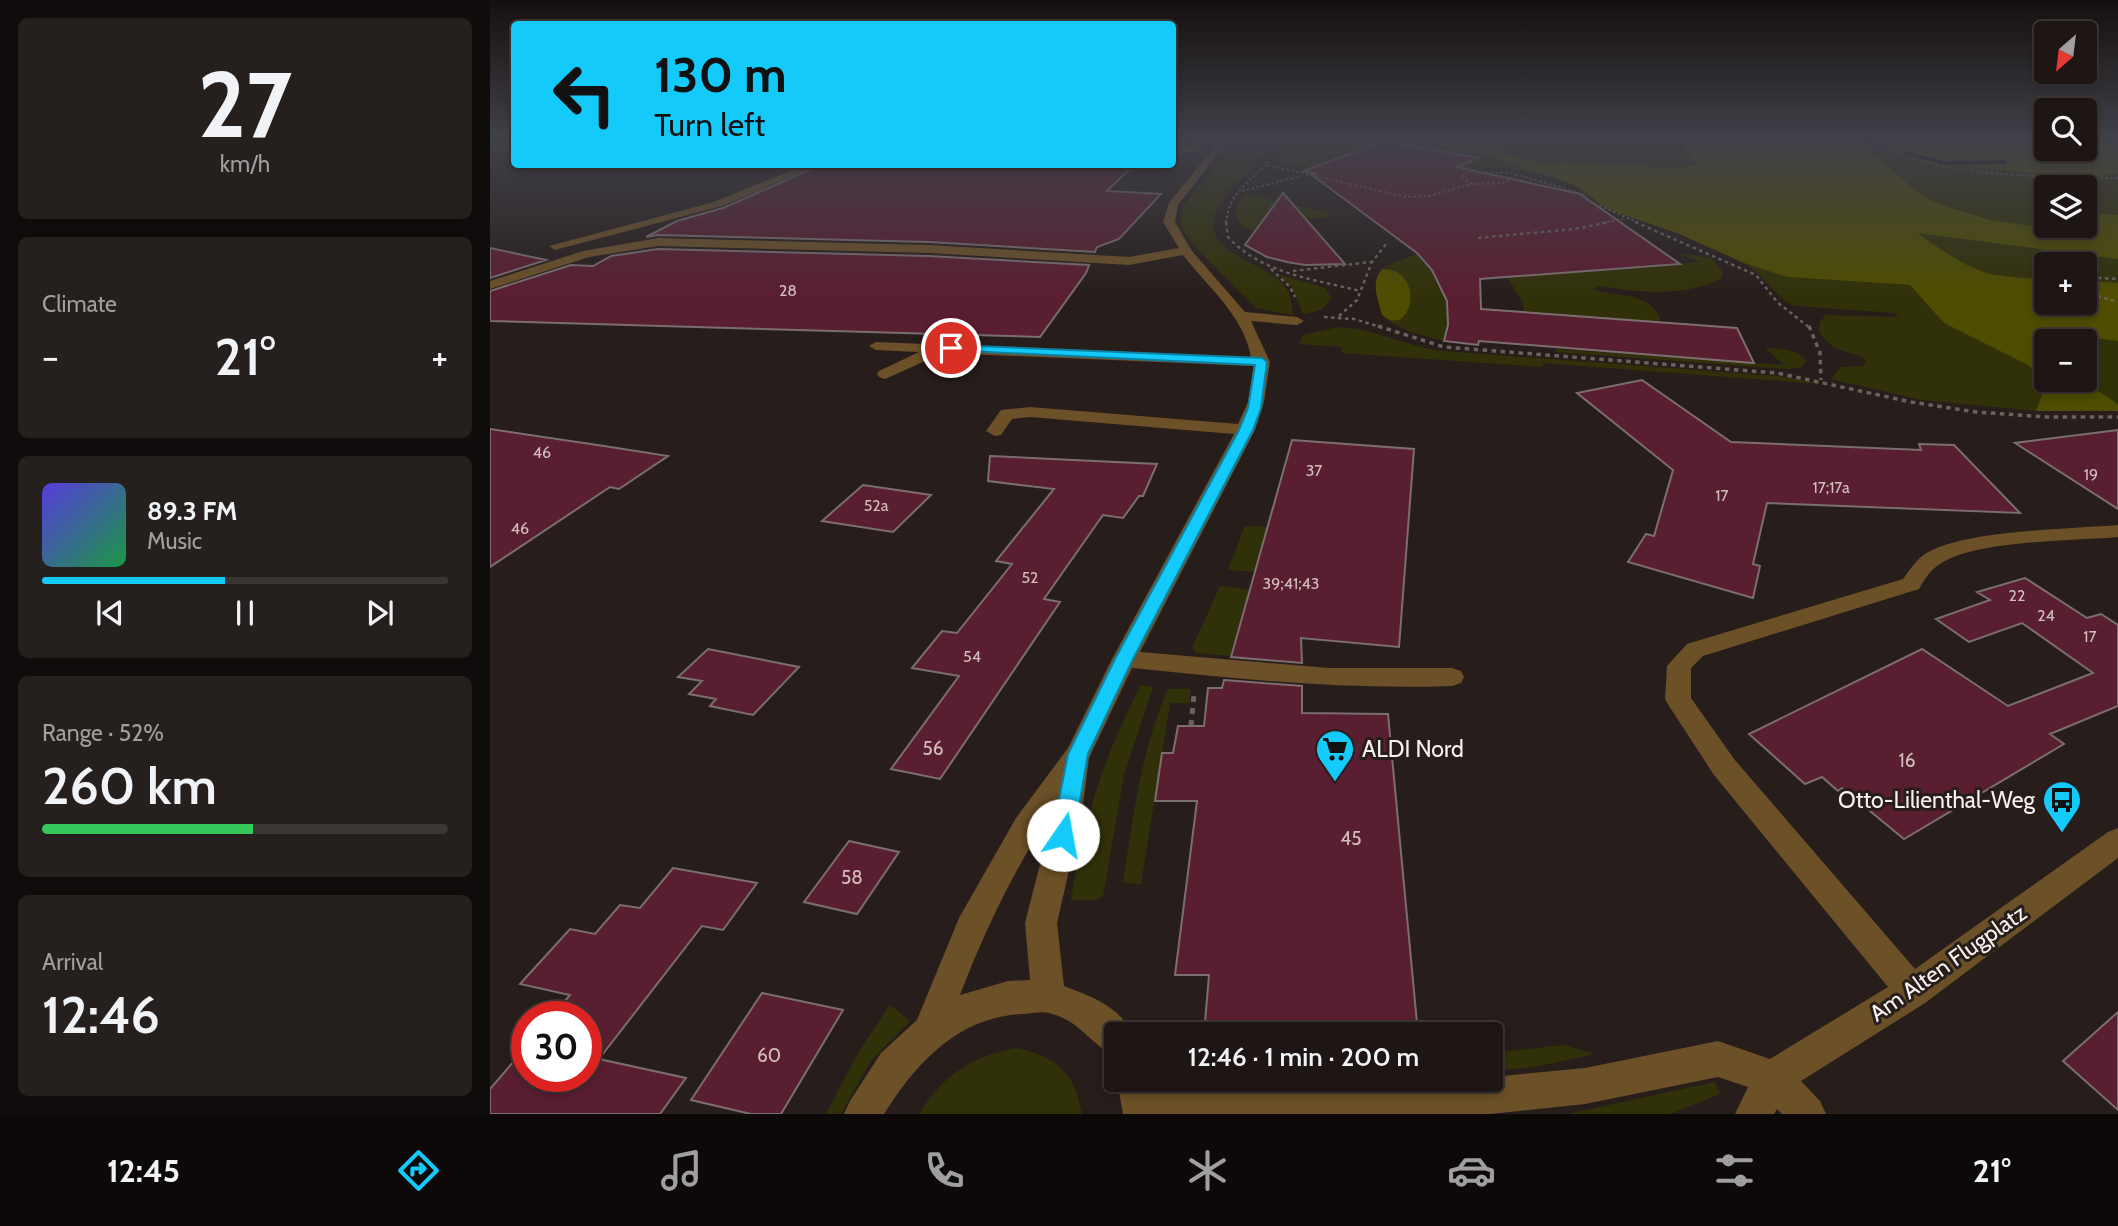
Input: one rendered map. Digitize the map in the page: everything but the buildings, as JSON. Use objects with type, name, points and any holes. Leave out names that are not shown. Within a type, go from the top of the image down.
[{"type":"street","points":[[555,246],[718,204],[748,192]]},
{"type":"street","points":[[929,1032],[970,928],[1026,827],[1078,754],[1124,659],[1246,430],[1255,408],[1262,362],[1260,349],[1242,316],[1185,250],[1169,222],[1173,205],[1184,192]]},
{"type":"street","points":[[490,285],[587,254],[658,242],[834,249],[929,249],[1129,261],[1161,257],[1185,250]]},
{"type":"street","points":[[1242,316],[1297,321]]},
{"type":"street","points":[[876,346],[1262,362]]},
{"type":"street","points":[[885,374],[916,358],[951,348]]},
{"type":"street","points":[[995,431],[1007,414],[1031,412],[1246,430]]},
{"type":"street","points":[[1913,991],[1724,767],[1678,699],[1679,666],[1695,650],[1912,584],[1933,558],[1963,548],[2029,538],[2118,531]]},
{"type":"street","points":[[1124,659],[1341,678],[1401,680],[1452,677]]},
{"type":"street","points":[[1048,996],[1041,923],[1068,813],[1078,754]]},
{"type":"street","name":"Am Alten Flugplatz","points":[[1773,1078],[1913,991],[2118,841]]},
{"type":"street","points":[[863,1114],[894,1066],[929,1032],[968,1009],[1008,998],[1048,996],[1092,1014],[1104,1026]]},
{"type":"street","points":[[1139,1098],[1355,1107],[1585,1086],[1718,1059],[1773,1078],[1807,1114]]},
{"type":"street","points":[[1754,1114],[1773,1078]]},
{"type":"path","points":[[1385,192],[1413,198],[1438,192]]},
{"type":"path","points":[[1577,192],[1586,195],[1584,199],[1624,218],[1756,275],[1777,302],[1808,324],[1820,353],[1821,380]]},
{"type":"path","points":[[1238,193],[1229,205],[1227,236],[1256,260],[1288,272],[1360,291]]},
{"type":"path","points":[[1478,238],[1574,229],[1624,218]]},
{"type":"path","points":[[1338,317],[1352,309],[1372,262],[1386,244]]},
{"type":"path","points":[[1288,272],[1372,262]]},
{"type":"path","points":[[2097,278],[2118,279]]},
{"type":"path","points":[[2097,296],[2118,302]]},
{"type":"path","points":[[1297,321],[1338,317],[1444,347],[1777,373],[1972,412],[2025,416],[2118,417]]},
{"type":"shaded area","points":[[1195,192],[1229,192],[1217,210],[1214,225],[1217,237],[1236,255],[1283,284],[1291,299],[1293,315],[1256,308],[1193,245],[1183,231],[1181,217],[1184,205]]},
{"type":"shaded area","points":[[1584,192],[1919,192],[1935,203],[1990,220],[2034,226],[2034,238],[2097,238],[2097,214],[2118,215],[2118,259],[2097,256],[2097,252],[2064,252],[1917,233],[1975,269],[1996,275],[2034,279],[2034,315],[2097,315],[2097,282],[2118,283],[2118,341],[2097,338],[2097,329],[2034,329],[2034,371],[2028,365],[1944,323],[1910,285],[1787,277],[1744,263],[1677,233],[1607,209]]},
{"type":"shaded area","points":[[1645,192],[2034,192],[2034,238],[2097,238],[2097,192],[2118,192],[2118,404],[2097,390],[2097,329],[2054,329],[1984,296]]},
{"type":"shaded area","points":[[1245,193],[1327,213],[1329,217],[1282,221],[1255,232],[1241,225],[1236,218],[1237,206]]},
{"type":"shaded area","points":[[1678,253],[1712,258],[1722,271],[1722,278],[1692,289],[1677,291],[1597,286],[1594,290],[1643,301],[1657,312],[1661,322],[1554,315],[1528,326],[1522,301],[1500,266],[1521,264],[1533,275],[1700,262]]},
{"type":"shaded area","points":[[1417,254],[1429,267],[1434,266],[1454,326],[1448,326],[1444,341],[1410,332],[1385,319],[1393,320],[1402,277],[1383,267]]},
{"type":"shaded area","points":[[1744,263],[1787,277],[1910,285],[1944,323],[2034,370],[2034,392],[2043,392],[2036,411],[1921,400],[1831,379],[1841,367],[1863,366],[1866,361],[1860,356],[1834,348],[1819,333],[1820,322],[1826,315],[1898,317],[1895,313],[1795,306],[1781,297]]},
{"type":"shaded area","points":[[1382,269],[1396,272],[1405,280],[1410,290],[1407,312],[1401,319],[1392,320],[1382,315],[1376,280]]},
{"type":"shaded area","points":[[1278,274],[1325,288],[1331,297],[1320,310],[1303,314],[1292,287]]},
{"type":"shaded area","points":[[1339,327],[1366,331],[1443,351],[1778,376],[1821,384],[1543,363],[1543,367],[1342,353],[1342,347],[1299,344],[1303,335]]},
{"type":"shaded area","points":[[1765,348],[1793,352],[1806,361],[1802,367],[1788,369],[1555,352],[1556,349],[1784,365]]},
{"type":"shaded area","points":[[2097,390],[2118,404],[2118,411],[2036,411],[2043,392]]},
{"type":"shaded area","points":[[1245,526],[1267,527],[1255,572],[1228,570]]},
{"type":"shaded area","points":[[1220,586],[1250,590],[1230,656],[1196,653],[1192,648]]},
{"type":"shaded area","points":[[1141,685],[1153,687],[1124,775],[1103,896],[1097,900],[1071,900],[1082,842],[1097,790],[1116,738]]},
{"type":"shaded area","points":[[1168,689],[1190,689],[1190,703],[1170,703],[1141,884],[1123,883],[1145,760]]},
{"type":"shaded area","points":[[890,1005],[910,1021],[870,1062],[841,1114],[826,1114],[858,1053]]},
{"type":"shaded area","points":[[1564,1045],[1595,1054],[1534,1067],[1503,1070],[1503,1052]]},
{"type":"shaded area","points":[[1018,1048],[1044,1057],[1062,1069],[1074,1088],[1082,1114],[919,1114],[939,1088],[961,1069],[987,1056]]},
{"type":"shaded area","points":[[1714,1082],[1720,1094],[1670,1114],[1568,1114]]},
{"type":"place","name":"ALDI Nord","points":[[1335,783]]},
{"type":"place","name":"Otto-Lilienthal-Weg","points":[[2062,834]]},
{"type":"route","points":[[951,348],[1262,362],[1255,408],[1246,430],[1124,659],[1078,754],[1063,835]]}]
